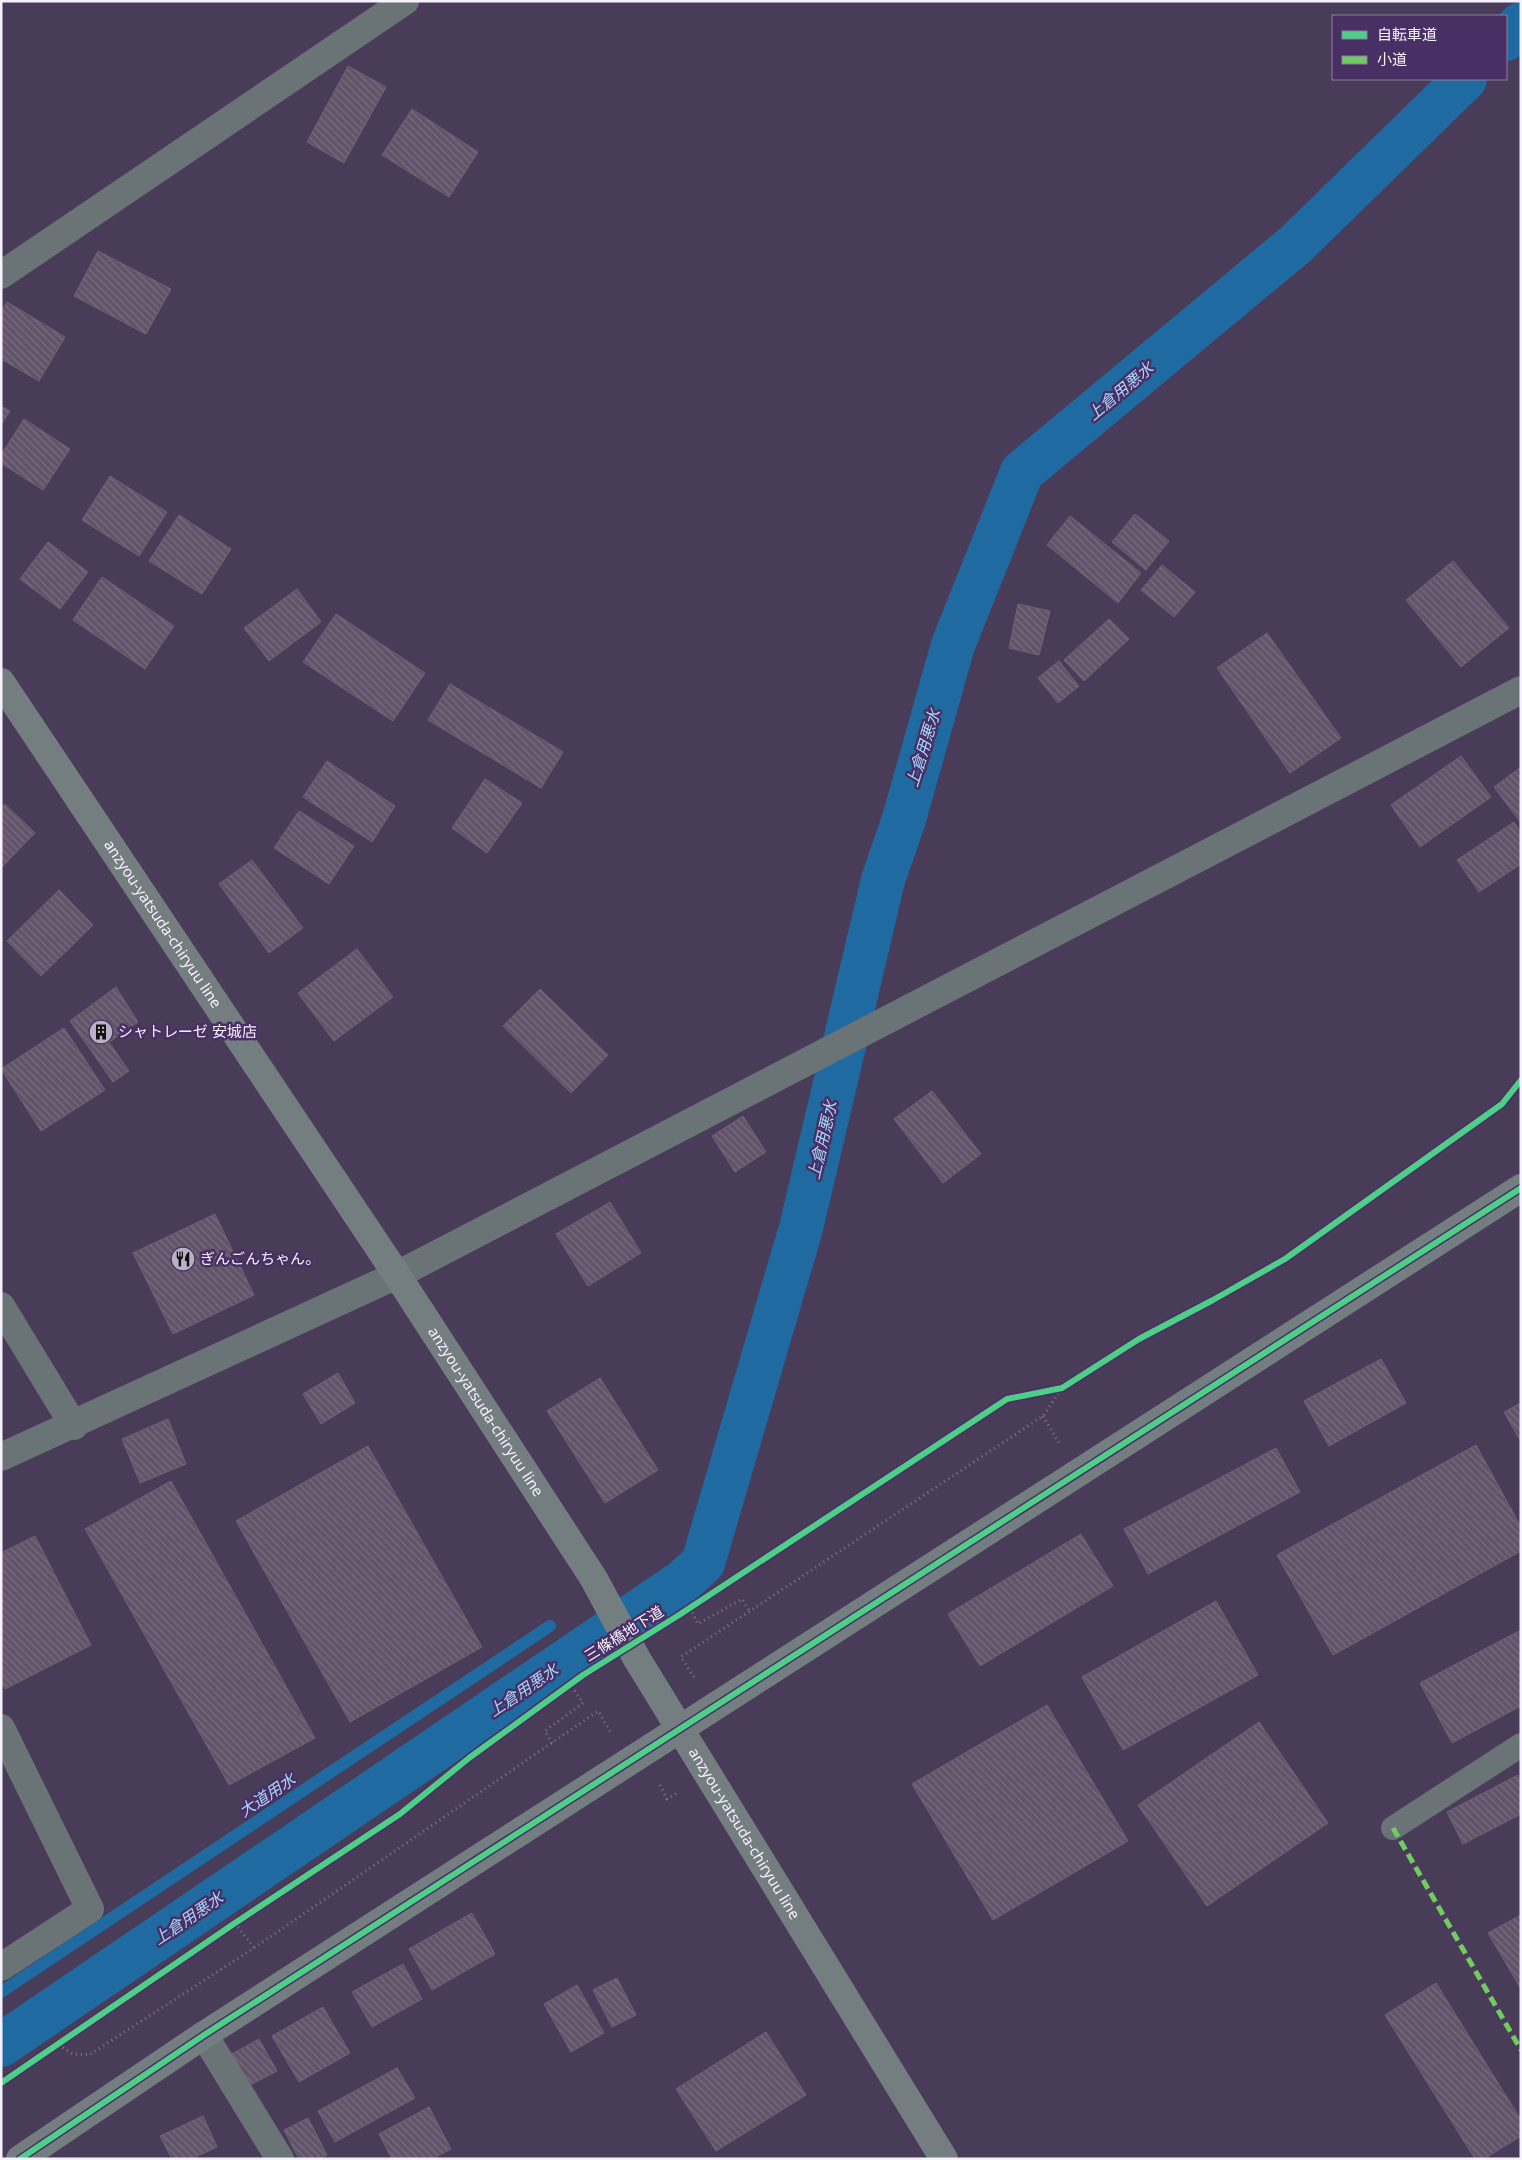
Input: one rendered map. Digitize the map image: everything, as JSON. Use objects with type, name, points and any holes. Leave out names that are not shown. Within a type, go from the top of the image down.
[{"type":"street","points":[[1,275],[405,1]]},
{"type":"street","name":"anzyou-yatsuda-chiryuu line","points":[[1,682],[397,1275],[594,1578],[637,1659],[944,2159]]},
{"type":"street","points":[[1,1458],[74,1426],[397,1275],[1521,690]]},
{"type":"street","points":[[20,2159],[204,2034],[1521,1188]]},
{"type":"street","points":[[1,1306],[74,1426]]},
{"type":"street","points":[[1,1728],[90,1909],[1,1967]]},
{"type":"street","points":[[204,2034],[280,2159]]},
{"type":"lane","points":[[1393,1828],[1521,1745]]},
{"type":"path","points":[[1053,1390],[1062,1388],[1070,1383]]},
{"type":"path","points":[[680,1657],[1043,1416],[1062,1388]]},
{"type":"path","points":[[698,1602],[687,1610],[698,1624],[742,1599],[750,1610]]},
{"type":"path","points":[[562,1689],[576,1679]]},
{"type":"path","points":[[57,2044],[73,2054],[89,2055],[254,1948],[552,1742],[545,1731],[582,1703],[570,1684]]},
{"type":"path","points":[[226,1929],[243,1918]]},
{"type":"path","points":[[234,1923],[254,1948]]},
{"type":"path","points":[[1,2083],[65,2039]]},
{"type":"building","points":[[348,66],[386,87],[344,163],[307,142]]},
{"type":"building","points":[[412,109],[478,152],[449,197],[382,155]]},
{"type":"building","points":[[98,251],[171,289],[146,334],[74,296]]},
{"type":"building","points":[[7,302],[65,337],[39,381],[1,359],[1,312]]},
{"type":"building","points":[[1,406],[10,411],[1,425]]},
{"type":"building","points":[[24,419],[70,449],[43,490],[1,463],[1,455]]},
{"type":"building","points":[[110,476],[167,512],[139,556],[82,520]]},
{"type":"building","points":[[1135,514],[1169,541],[1146,570],[1112,542]]},
{"type":"building","points":[[179,515],[231,549],[202,594],[149,561]]},
{"type":"building","points":[[1070,516],[1141,573],[1118,603],[1047,545]]},
{"type":"building","points":[[48,542],[88,572],[60,609],[20,579]]},
{"type":"building","points":[[1453,561],[1509,628],[1461,667],[1406,600]]},
{"type":"building","points":[[1162,565],[1195,592],[1174,617],[1141,590]]},
{"type":"building","points":[[102,577],[174,626],[145,669],[73,620]]},
{"type":"building","points":[[297,589],[321,622],[269,661],[244,628]]},
{"type":"building","points":[[1018,604],[1050,611],[1039,655],[1009,648]]},
{"type":"building","points":[[336,614],[425,673],[393,721],[303,662]]},
{"type":"building","points":[[1109,619],[1129,639],[1084,681],[1064,660]]},
{"type":"building","points":[[1267,633],[1341,738],[1290,773],[1217,668]]},
{"type":"building","points":[[1059,661],[1079,686],[1058,703],[1038,678]]},
{"type":"building","points":[[450,684],[563,752],[541,788],[428,720]]},
{"type":"building","points":[[1461,756],[1491,797],[1420,847],[1391,805]]},
{"type":"building","points":[[327,761],[395,806],[372,842],[303,797]]},
{"type":"building","points":[[1521,767],[1521,823],[1494,787]]},
{"type":"building","points":[[485,779],[522,803],[487,853],[452,828]]},
{"type":"building","points":[[5,804],[35,833],[1,868],[1,808]]},
{"type":"building","points":[[299,811],[354,846],[329,884],[274,848]]},
{"type":"building","points":[[1514,822],[1521,833],[1521,864],[1479,892],[1457,860]]},
{"type":"building","points":[[252,860],[303,928],[269,953],[219,884]]},
{"type":"building","points":[[59,890],[93,925],[41,976],[7,941]]},
{"type":"building","points":[[357,949],[393,997],[334,1041],[298,993]]},
{"type":"building","name":"シャトレーゼ 安城店","points":[[116,987],[138,1022],[109,1042],[129,1071],[113,1082],[70,1021]]},
{"type":"building","points":[[540,989],[608,1055],[571,1093],[503,1026]]},
{"type":"building","points":[[64,1028],[105,1090],[41,1131],[1,1069]]},
{"type":"building","points":[[932,1091],[981,1154],[943,1183],[894,1119]]},
{"type":"building","points":[[743,1116],[766,1152],[735,1172],[712,1136]]},
{"type":"building","points":[[610,1202],[641,1253],[588,1286],[556,1234]]},
{"type":"building","points":[[215,1214],[254,1295],[173,1334],[133,1253]]},
{"type":"building","points":[[1381,1359],[1406,1403],[1329,1446],[1304,1401]]},
{"type":"building","points":[[338,1373],[355,1403],[321,1424],[303,1394]]},
{"type":"building","points":[[600,1378],[658,1470],[605,1503],[547,1411]]},
{"type":"building","points":[[1521,1403],[1521,1442],[1504,1412]]},
{"type":"building","points":[[168,1419],[186,1464],[140,1483],[122,1439]]},
{"type":"building","points":[[1476,1445],[1521,1527],[1521,1551],[1333,1655],[1277,1555]]},
{"type":"building","points":[[368,1446],[482,1647],[350,1722],[236,1521]]},
{"type":"building","points":[[1276,1448],[1300,1492],[1148,1574],[1124,1529]]},
{"type":"building","points":[[171,1481],[315,1738],[229,1785],[85,1529]]},
{"type":"building","points":[[1081,1534],[1113,1586],[980,1666],[948,1614]]},
{"type":"building","points":[[35,1536],[91,1645],[5,1689],[1,1682],[1,1553]]},
{"type":"building","points":[[1216,1601],[1258,1675],[1123,1750],[1082,1677]]},
{"type":"building","points":[[1521,1630],[1521,1706],[1452,1743],[1420,1683]]},
{"type":"building","points":[[1047,1705],[1128,1841],[993,1920],[912,1784]]},
{"type":"building","points":[[1259,1722],[1328,1823],[1207,1906],[1138,1805]]},
{"type":"building","points":[[1518,1775],[1521,1781],[1521,1814],[1463,1844],[1447,1812]]},
{"type":"building","points":[[472,1913],[495,1954],[432,1990],[409,1949]]},
{"type":"building","points":[[1521,1915],[1521,1989],[1488,1933]]},
{"type":"building","points":[[403,1964],[422,1999],[372,2027],[352,1992]]},
{"type":"building","points":[[617,1978],[636,2015],[612,2027],[593,1990]]},
{"type":"building","points":[[1436,1983],[1521,2120],[1521,2136],[1484,2159],[1475,2159],[1385,2015]]},
{"type":"building","points":[[577,1985],[604,2033],[571,2052],[544,2004]]},
{"type":"building","points":[[323,2007],[350,2053],[299,2082],[272,2036]]},
{"type":"building","points":[[766,2032],[806,2095],[716,2151],[676,2089]]},
{"type":"building","points":[[259,2039],[277,2071],[248,2086],[230,2055]]},
{"type":"building","points":[[397,2068],[415,2098],[335,2142],[318,2111]]},
{"type":"building","points":[[429,2107],[451,2149],[432,2159],[392,2159],[379,2134]]},
{"type":"building","points":[[203,2116],[217,2147],[191,2159],[172,2159],[160,2136]]},
{"type":"building","points":[[308,2118],[327,2155],[320,2159],[299,2159],[284,2130]]},
{"type":"waterway","name":"上倉用悪水","points":[[1507,38],[1521,24]]},
{"type":"waterway","name":"上倉用悪水","points":[[1,2045],[682,1582],[703,1563],[801,1228],[883,880],[904,819],[953,645],[1022,472],[1296,244],[1464,80]]},
{"type":"waterway","name":"大道用水","points":[[1,1992],[550,1626]]},
{"type":"marked path","points":[[1393,1828],[1521,2050]]},
{"type":"cycle path","name":"三條橋地下道","points":[[1,2083],[235,1923],[400,1814],[469,1758],[583,1675],[679,1615],[1007,1399],[1062,1388],[1139,1339],[1285,1259],[1502,1104],[1521,1080]]},
{"type":"cycle path","points":[[20,2159],[204,2035],[1521,1188]]},
{"type":"place","name":"シャトレーゼ 安城店","points":[[101,1032]]},
{"type":"place","name":"ぎんごんちゃん。","points":[[183,1259]]}]
